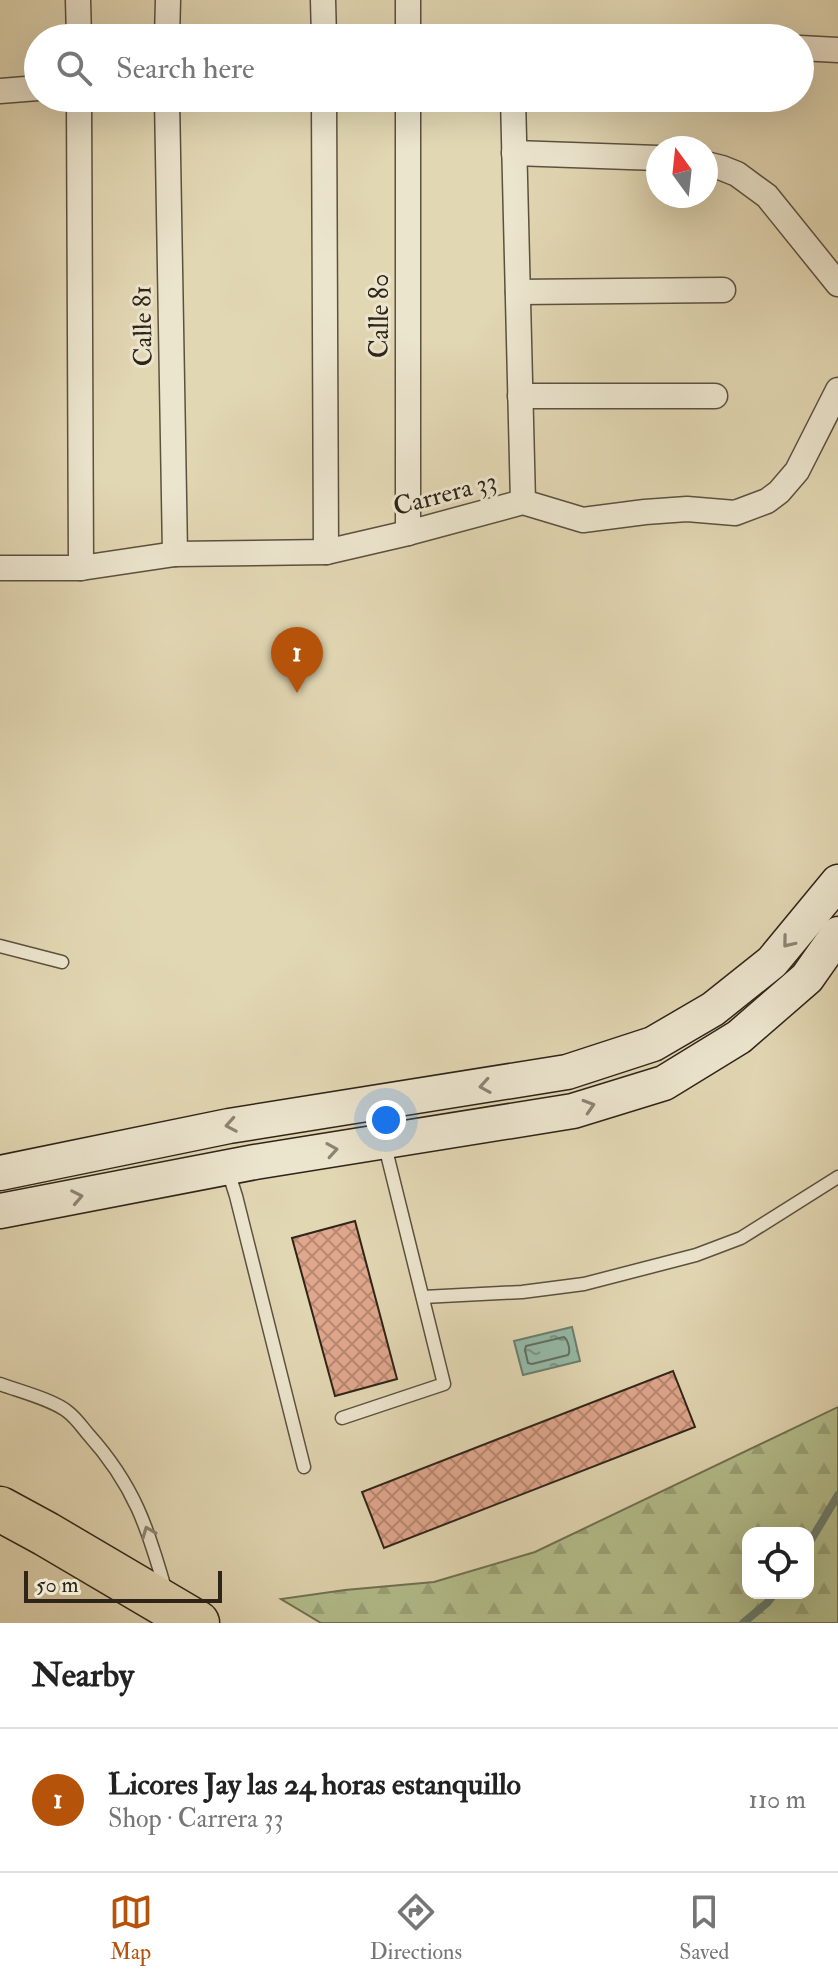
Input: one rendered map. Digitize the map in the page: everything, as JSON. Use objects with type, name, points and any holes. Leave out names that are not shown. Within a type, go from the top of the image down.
[{"type":"highway","points":[[0,1509],[183,1615]]},
{"type":"street","points":[[78,0],[79,24]]},
{"type":"street","points":[[167,24],[168,0]]},
{"type":"street","points":[[323,0],[324,24]]},
{"type":"street","points":[[408,0],[408,24]]},
{"type":"street","points":[[814,49],[838,50]]},
{"type":"street","points":[[0,91],[24,89]]},
{"type":"street","points":[[79,112],[81,568]]},
{"type":"street","name":"Calle 81","points":[[167,112],[175,554]]},
{"type":"street","points":[[324,112],[326,552]]},
{"type":"street","name":"Calle 80","points":[[408,112],[408,533]]},
{"type":"street","points":[[513,112],[523,502]]},
{"type":"street","points":[[514,153],[646,158]]},
{"type":"street","points":[[718,167],[737,174],[767,196],[838,284]]},
{"type":"street","points":[[518,292],[723,290]]},
{"type":"street","name":"Carrera 33","points":[[0,568],[81,568],[175,554],[326,552],[523,502],[583,520],[687,509],[735,513],[767,501],[797,471],[838,390]]},
{"type":"street","points":[[520,396],[715,396]]},
{"type":"street","points":[[0,1173],[229,1126],[567,1072],[653,1044],[713,1009],[772,962],[838,882]]},
{"type":"street","points":[[0,1211],[227,1168],[573,1111],[664,1083],[739,1037],[807,978],[838,934]]},
{"type":"street","points":[[0,1491],[46,1534]]},
{"type":"street","points":[[0,1522],[46,1534]]},
{"type":"lane","points":[[0,946],[62,962]]},
{"type":"lane","points":[[342,1418],[444,1384],[384,1141]]},
{"type":"lane","points":[[227,1168],[304,1467]]},
{"type":"lane","points":[[423,1297],[522,1292],[584,1284],[696,1255],[741,1238],[838,1177]]},
{"type":"lane","points":[[0,1384],[67,1411],[115,1466],[146,1526],[183,1615]]},
{"type":"green space","points":[[838,1407],[838,1623],[321,1623],[281,1599],[434,1582],[535,1552]]},
{"type":"water","points":[[572,1327],[580,1361],[523,1375],[514,1341]]},
{"type":"building","points":[[355,1221],[397,1379],[335,1396],[292,1238]]},
{"type":"building","points":[[673,1371],[695,1427],[384,1548],[362,1492]]},
{"type":"waterway","points":[[814,1535],[838,1495]]},
{"type":"waterway","points":[[743,1623],[770,1599]]},
{"type":"place","name":"Licores Jay las 24 horas estanquillo","points":[[297,693]]}]
